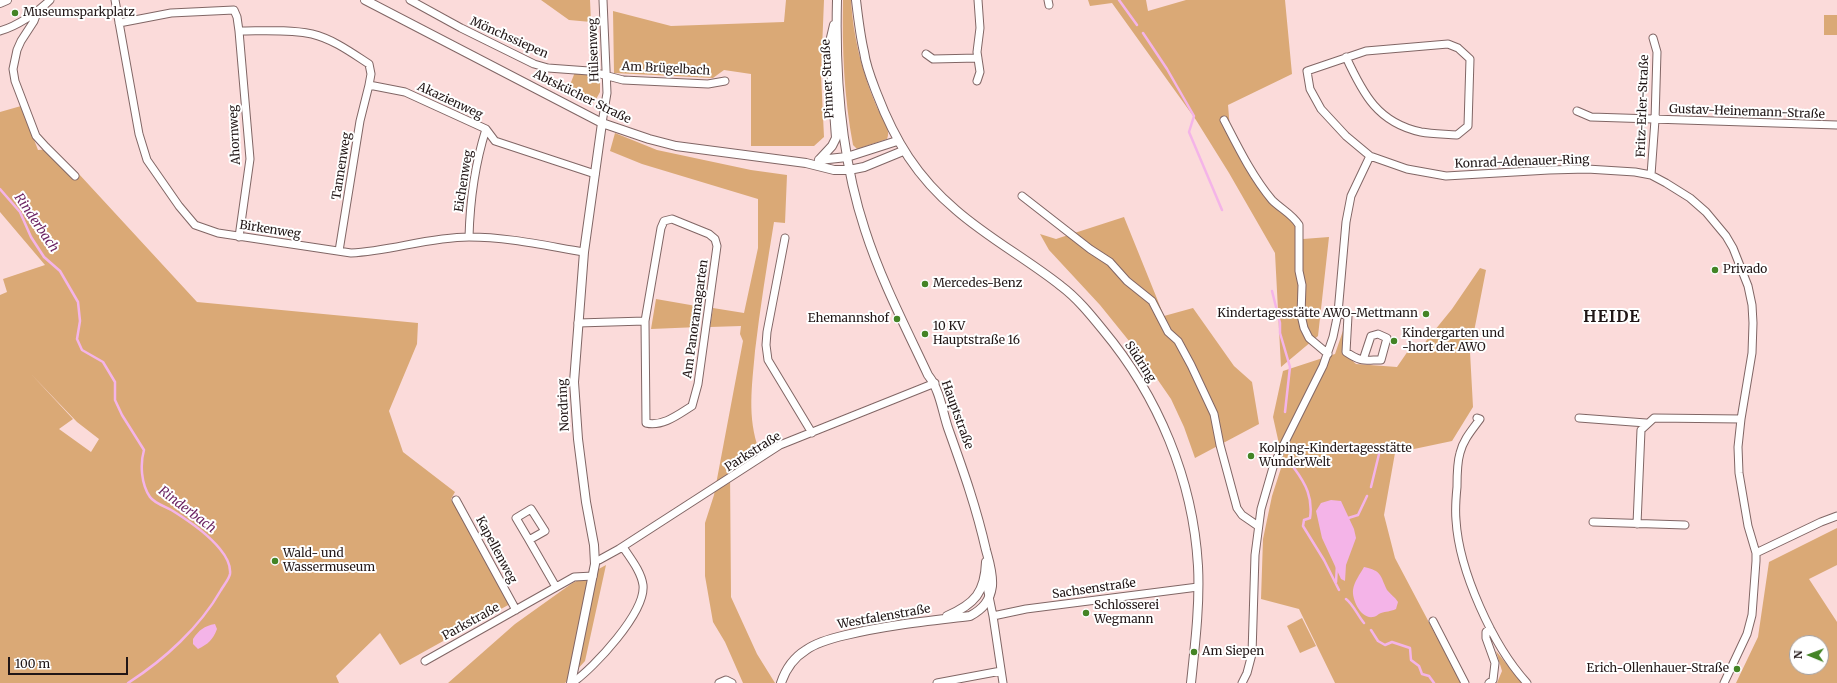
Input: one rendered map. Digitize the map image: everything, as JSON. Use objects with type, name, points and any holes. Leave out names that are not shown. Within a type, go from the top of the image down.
[{"type":"street","points":[[0,3],[7,0]]},
{"type":"street","points":[[0,31],[16,24],[38,10],[50,0]]},
{"type":"street","name":"Birkenweg","points":[[115,0],[139,134],[147,160],[179,206],[195,225],[206,230],[239,236],[351,253],[373,252],[426,241],[469,237],[504,240],[584,252]]},
{"type":"street","name":"Abtskücher Straße","points":[[365,0],[602,123],[621,131],[676,146],[806,163],[834,170],[849,170],[864,167],[903,151]]},
{"type":"street","name":"Mönchssiepen","points":[[410,0],[461,28],[534,64],[548,68],[589,71],[605,75]]},
{"type":"street","name":"Hülsenweg","points":[[602,123],[607,93],[605,75],[603,0]]},
{"type":"street","name":"Pinner Straße","points":[[837,0],[839,95],[847,157]]},
{"type":"street","name":"Südring","points":[[856,0],[866,60],[884,110],[903,151],[912,165],[937,193],[957,212],[1062,286],[1086,310],[1135,372],[1160,417],[1178,460],[1186,487],[1195,535],[1198,587],[1191,683]]},
{"type":"street","points":[[977,81],[980,72],[978,58],[980,28],[978,0]]},
{"type":"street","points":[[38,10],[34,21],[20,41],[13,69],[15,81],[36,136],[75,176]]},
{"type":"street","name":"Ahornweg","points":[[119,23],[171,13],[234,10],[237,17],[239,31],[250,159],[239,236]]},
{"type":"street","points":[[819,160],[832,146],[836,138],[830,55],[832,32],[837,17]]},
{"type":"street","points":[[239,31],[295,32],[314,35],[332,42],[370,64],[371,74],[369,85]]},
{"type":"street","name":"Fritz-Erler-Straße","points":[[1651,176],[1655,120],[1657,52],[1653,38]]},
{"type":"street","points":[[1448,44],[1458,48],[1470,59],[1468,126],[1457,135],[1422,132],[1405,128],[1389,119],[1372,106],[1361,89],[1346,57],[1366,51],[1448,44]]},
{"type":"street","points":[[926,54],[933,59],[978,58]]},
{"type":"street","name":"Konrad-Adenauer-Ring","points":[[1346,57],[1307,71],[1310,89],[1321,109],[1346,136],[1370,156],[1407,169],[1446,176],[1540,170],[1588,169],[1634,172],[1651,176],[1690,198],[1706,212],[1729,242],[1748,286],[1753,323],[1752,353],[1738,446],[1739,473],[1748,526],[1756,553]]},
{"type":"street","name":"Am Brügelbach","points":[[605,75],[624,80],[708,84],[725,81]]},
{"type":"street","name":"Akazienweg","points":[[369,85],[405,92],[486,129],[494,141],[595,174]]},
{"type":"street","name":"Tannenweg","points":[[339,251],[360,121],[369,85]]},
{"type":"street","name":"Gustav-Heinemann-Straße","points":[[1577,111],[1592,117],[1837,125]]},
{"type":"street","points":[[1224,120],[1241,154],[1260,182],[1273,200],[1295,219],[1299,225],[1299,271],[1302,285],[1301,315],[1304,328],[1309,338],[1328,354]]},
{"type":"street","name":"Nordring","points":[[571,683],[595,560],[575,411],[574,382],[584,252],[602,123]]},
{"type":"street","name":"Eichenweg","points":[[469,237],[470,211],[474,180],[479,152],[486,129]]},
{"type":"street","name":"Abtskücher Straße","points":[[806,163],[847,157],[898,141]]},
{"type":"street","points":[[1242,683],[1247,673],[1252,654],[1254,562],[1258,526],[1274,464],[1314,387],[1328,354],[1338,312],[1346,222],[1351,196],[1370,156]]},
{"type":"street","name":"Hauptstraße","points":[[847,157],[849,170],[869,241],[928,375],[935,384],[948,427],[974,498],[992,579],[990,597]]},
{"type":"street","points":[[1022,196],[1090,249],[1110,262],[1127,281],[1152,301],[1168,332],[1178,341],[1214,414],[1220,445],[1237,508],[1242,515],[1258,526]]},
{"type":"street","name":"Am Panoramagarten","points":[[672,219],[709,234],[715,239],[717,246],[698,384],[692,406],[672,419],[653,425],[646,423],[645,321],[661,228],[664,221],[672,219]]},
{"type":"street","points":[[785,238],[767,332],[766,345],[768,360],[812,433]]},
{"type":"street","points":[[1338,312],[1348,316],[1346,352],[1357,360],[1363,360]]},
{"type":"street","points":[[578,323],[645,321]]},
{"type":"street","name":"Parkstraße","points":[[595,560],[599,560],[622,546],[780,445],[935,384]]},
{"type":"street","points":[[1477,418],[1480,420],[1467,436],[1460,453],[1456,520],[1464,562],[1490,628],[1502,649],[1527,683]]},
{"type":"street","points":[[1579,418],[1646,423]]},
{"type":"street","points":[[1637,524],[1641,430],[1646,423],[1654,418],[1741,419]]},
{"type":"street","name":"Kapellenweg","points":[[456,500],[516,610]]},
{"type":"street","points":[[1724,683],[1747,634],[1752,615],[1756,553],[1837,516]]},
{"type":"street","points":[[1593,522],[1685,525]]},
{"type":"street","points":[[529,540],[556,587]]},
{"type":"street","points":[[571,683],[589,669],[626,626],[640,600],[643,586],[640,575],[622,546]]},
{"type":"street","name":"Hauptstraße","points":[[986,551],[985,577],[990,597],[1003,683]]},
{"type":"street","name":"Parkstraße","points":[[425,661],[574,577],[593,576]]},
{"type":"street","name":"Westfalenstraße","points":[[938,619],[963,609],[976,598],[981,590],[985,577]]},
{"type":"street","name":"Sachsenstraße","points":[[993,616],[1034,608],[1198,587]]},
{"type":"street","name":"Westfalenstraße","points":[[781,683],[788,667],[795,658],[808,649],[833,638],[938,619],[970,616],[982,608],[990,597]]},
{"type":"street","points":[[1433,622],[1465,683]]},
{"type":"street","points":[[1489,683],[1493,680],[1495,663],[1486,638],[1486,632],[1490,628]]},
{"type":"street","points":[[937,683],[1001,671]]},
{"type":"street","points":[[720,683],[726,680],[732,683]]},
{"type":"shaded area","points":[[541,0],[590,0],[591,22],[569,20]]},
{"type":"shaded area","points":[[786,0],[824,0],[821,74],[824,137],[814,146],[751,146],[751,74],[724,70],[713,78],[614,73],[613,11],[671,26],[784,22]]},
{"type":"shaded area","points":[[843,0],[851,0],[856,40],[862,67],[888,131],[887,139],[857,149],[853,145],[846,91],[843,55]]},
{"type":"shaded area","points":[[1088,0],[1146,0],[1148,11],[1186,0],[1285,0],[1292,74],[1228,105],[1230,129],[1274,203],[1296,222],[1303,239],[1329,237],[1318,336],[1281,367],[1275,253],[1229,173],[1196,120],[1112,3],[1090,6]]},
{"type":"shaded area","points":[[1824,15],[1837,15],[1837,35],[1824,35]]},
{"type":"shaded area","points":[[575,72],[589,73],[600,81],[600,92],[594,103],[584,101],[568,90]]},
{"type":"shaded area","points":[[21,106],[38,150],[52,149],[78,173],[197,302],[418,323],[417,344],[389,411],[403,452],[455,492],[451,499],[510,604],[400,665],[380,633],[336,676],[339,683],[0,683],[0,295],[7,292],[3,279],[45,265],[0,212],[0,112]],"holes":[[[31,374],[77,422],[99,439],[91,452],[59,429],[73,419]]]},
{"type":"shaded area","points":[[615,133],[657,150],[751,170],[787,175],[785,223],[774,222],[755,351],[751,401],[753,426],[759,450],[730,470],[731,597],[757,654],[775,683],[743,683],[725,642],[713,622],[705,576],[705,523],[714,495],[743,341],[740,334],[741,326],[710,327],[713,308],[744,313],[758,248],[758,199],[642,164],[610,151]]},
{"type":"shaded area","points":[[1124,217],[1164,316],[1193,308],[1234,366],[1252,382],[1259,424],[1195,458],[1184,427],[1171,399],[1142,357],[1100,305],[1049,250],[1040,234],[1056,239]]},
{"type":"shaded area","points":[[1480,268],[1486,270],[1470,352],[1473,407],[1452,441],[1395,453],[1384,515],[1395,558],[1461,683],[1335,683],[1299,609],[1261,599],[1263,539],[1272,496],[1283,462],[1273,417],[1283,371],[1335,354],[1346,322],[1343,352],[1356,364],[1397,367],[1408,351],[1421,353],[1426,341],[1452,309]]},
{"type":"shaded area","points":[[656,299],[702,307],[699,327],[651,329]]},
{"type":"shaded area","points":[[1331,500],[1341,501],[1354,529],[1356,538],[1346,565],[1345,581],[1341,579],[1322,538],[1316,511],[1321,503]]},
{"type":"shaded area","points":[[1837,528],[1837,565],[1809,579],[1837,622],[1837,683],[1736,683],[1758,637],[1769,562]]},
{"type":"shaded area","points":[[606,565],[585,661],[565,683],[448,683],[515,624],[571,584]]},
{"type":"shaded area","points":[[1364,567],[1374,570],[1380,574],[1387,590],[1398,602],[1396,609],[1381,613],[1375,617],[1368,617],[1361,612],[1355,603],[1353,590]]},
{"type":"shaded area","points":[[1302,618],[1316,646],[1300,653],[1287,626]]},
{"type":"shaded area","points":[[215,624],[217,629],[212,639],[198,649],[193,644],[193,639],[197,633],[208,626]]},
{"type":"shaded area","points":[[1496,651],[1522,683],[1497,683],[1502,671]]},
{"type":"waterway","points":[[1119,0],[1137,25]]},
{"type":"waterway","points":[[1143,33],[1167,69],[1194,116],[1189,132],[1222,210]]},
{"type":"waterway","name":"Rinderbach","points":[[0,189],[20,212],[31,237],[44,257],[60,271],[78,302],[80,321],[77,339],[82,350],[103,362],[115,382],[115,400],[122,415],[144,450],[142,474],[150,497],[204,533],[222,551],[230,567],[228,580],[203,617],[192,630],[155,664],[128,683]]},
{"type":"waterway","points":[[1272,291],[1280,323],[1280,333],[1290,367],[1285,412]]},
{"type":"waterway","points":[[1371,487],[1379,454]]},
{"type":"waterway","points":[[1294,468],[1308,492],[1310,504],[1310,518],[1304,520],[1303,526],[1324,560],[1339,590]]},
{"type":"waterway","points":[[1345,519],[1358,515],[1367,496]]},
{"type":"waterway","points":[[1336,582],[1337,565]]},
{"type":"waterway","points":[[1346,599],[1364,623]]},
{"type":"waterway","points":[[1371,630],[1378,641],[1385,645],[1392,642],[1410,648],[1411,660],[1419,666],[1422,674],[1429,676],[1434,683]]},
{"type":"place","name":"Museumsparkplatz","points":[[15,13]]},
{"type":"place","name":"Privado","points":[[1715,270]]},
{"type":"place","name":"Mercedes-Benz","points":[[925,284]]},
{"type":"place","name":"Kindertagesstätte AWO-Mettmann","points":[[1426,314]]},
{"type":"place","name":"Ehemannshof","points":[[897,319]]},
{"type":"place","name":"10 KV Hauptstraße 16","points":[[925,334]]},
{"type":"place","name":"Kindergarten und -hort der AWO","points":[[1394,341]]},
{"type":"place","name":"Kolping-Kindertagesstätte WunderWelt","points":[[1251,456]]},
{"type":"place","name":"Wald- und Wassermuseum","points":[[275,561]]},
{"type":"place","name":"Schlosserei Wegmann","points":[[1086,613]]},
{"type":"place","name":"Am Siepen","points":[[1194,652]]},
{"type":"place","name":"Erich-Ollenhauer-Straße","points":[[1737,669]]},
{"type":"district","name":"HEIDE","points":[[1612,317]]}]
